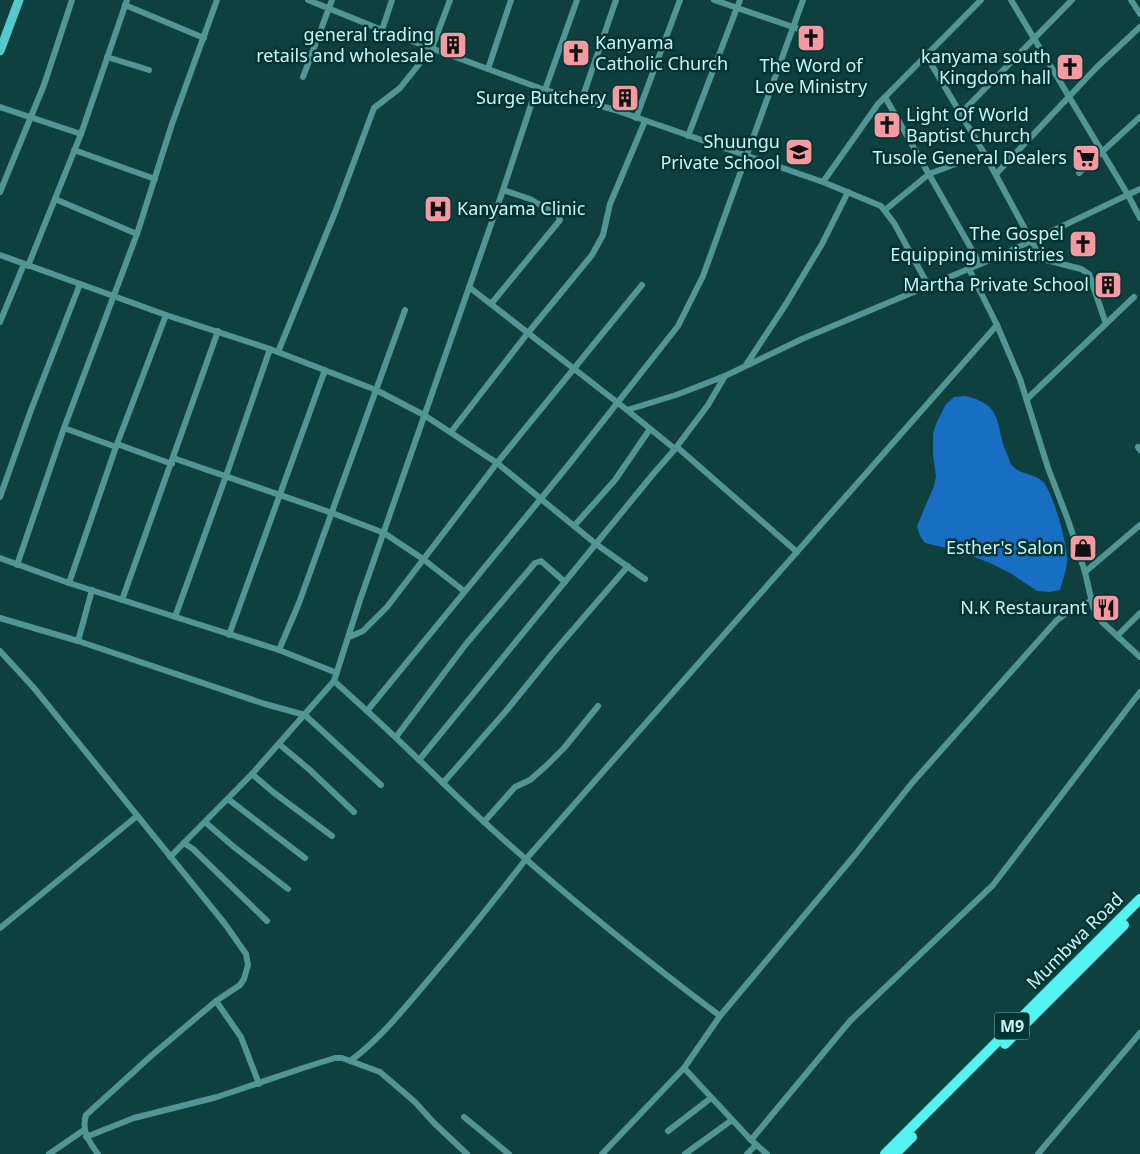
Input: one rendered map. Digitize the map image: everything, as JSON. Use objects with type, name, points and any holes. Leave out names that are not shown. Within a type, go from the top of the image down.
[{"type":"main road","points":[[0,51],[4,30],[19,0]]},
{"type":"main road","name":"Mumbwa Road","points":[[885,1154],[1140,900]]},
{"type":"main road","name":"Mumbwa Road","points":[[895,1154],[1140,908]]},
{"type":"street","points":[[0,192],[56,52],[64,20],[72,0]]},
{"type":"street","points":[[17,565],[64,428],[137,234],[172,124],[218,0]]},
{"type":"street","points":[[308,0],[382,30],[545,90],[645,121],[848,192],[885,210],[907,245],[928,286]]},
{"type":"street","points":[[303,77],[332,0]]},
{"type":"street","points":[[382,30],[392,0]]},
{"type":"street","points":[[278,352],[336,210],[374,108],[400,88],[432,48],[450,0]]},
{"type":"street","points":[[488,69],[511,0]]},
{"type":"street","points":[[545,90],[577,0]]},
{"type":"street","points":[[582,100],[616,0]]},
{"type":"street","points":[[636,118],[680,0]]},
{"type":"street","points":[[714,0],[822,37]]},
{"type":"street","points":[[688,136],[740,0]]},
{"type":"street","points":[[368,711],[672,334],[684,315],[703,276],[803,0]]},
{"type":"street","points":[[823,182],[885,97],[927,57],[981,0]]},
{"type":"street","points":[[1011,0],[1140,218]]},
{"type":"street","points":[[960,114],[1072,0]]},
{"type":"street","points":[[1132,0],[1140,14]]},
{"type":"street","points":[[0,322],[55,199],[81,134],[126,2],[204,38]]},
{"type":"street","points":[[996,174],[1097,68],[1140,28]]},
{"type":"street","points":[[107,57],[149,70]]},
{"type":"street","points":[[927,57],[996,174],[1042,259],[1081,269],[1089,274],[1106,324]]},
{"type":"street","points":[[170,857],[252,774],[334,681],[360,600],[537,87]]},
{"type":"street","points":[[885,97],[980,264]]},
{"type":"street","points":[[0,107],[81,134]]},
{"type":"street","points":[[1079,173],[1140,117]]},
{"type":"street","points":[[451,432],[600,243],[604,235],[607,212],[645,121]]},
{"type":"street","points":[[74,150],[155,179]]},
{"type":"street","points":[[885,210],[929,174],[984,153]]},
{"type":"street","points":[[491,304],[560,220],[558,215],[530,199],[503,190]]},
{"type":"street","points":[[627,410],[676,395],[725,376],[802,339],[1032,242],[1140,190]]},
{"type":"street","points":[[745,367],[822,244],[848,192]]},
{"type":"street","points":[[55,199],[137,234]]},
{"type":"street","points":[[0,255],[166,315],[270,349],[376,390],[424,415],[497,463],[596,544],[645,579]]},
{"type":"street","points":[[969,269],[997,325],[1027,399],[1048,468],[1085,572],[1091,602],[1102,622],[1140,657]]},
{"type":"street","points":[[0,497],[31,410],[80,284]]},
{"type":"street","points":[[349,637],[363,631],[387,607],[572,368],[642,285]]},
{"type":"street","points":[[469,287],[676,448],[797,552]]},
{"type":"street","points":[[1027,399],[1134,298]]},
{"type":"street","points":[[279,650],[299,603],[405,310]]},
{"type":"street","points":[[68,583],[166,315]]},
{"type":"street","points":[[350,1060],[367,1048],[412,999],[479,921],[526,859],[997,325]]},
{"type":"street","points":[[122,600],[218,331]]},
{"type":"street","points":[[174,617],[270,349]]},
{"type":"street","points":[[229,635],[326,370]]},
{"type":"street","points":[[419,760],[676,448],[708,405],[725,376]]},
{"type":"street","points":[[64,428],[117,446],[226,476],[384,533],[423,559],[464,591]]},
{"type":"street","points":[[574,526],[615,480],[650,429]]},
{"type":"street","points":[[1085,572],[1140,525]]},
{"type":"street","points":[[0,558],[68,583],[279,650],[337,673]]},
{"type":"street","points":[[396,737],[466,644],[535,563],[541,561],[565,582]]},
{"type":"street","points":[[443,783],[628,566]]},
{"type":"street","points":[[78,641],[92,590]]},
{"type":"street","points":[[602,1154],[684,1068],[720,1016],[912,783],[1057,620],[1071,610],[1091,602]]},
{"type":"street","points":[[1116,636],[1140,613]]},
{"type":"street","points":[[0,618],[78,641],[265,704],[305,715],[381,785]]},
{"type":"street","points":[[0,651],[34,688],[240,944],[246,954],[248,965],[240,985],[216,1002],[151,1056],[86,1115],[84,1130],[86,1137],[98,1154]]},
{"type":"street","points":[[334,681],[526,859],[654,966],[720,1016]]},
{"type":"street","points":[[747,1154],[754,1142],[850,1021],[993,885],[1140,692]]},
{"type":"street","points":[[484,822],[515,787],[530,780],[564,748],[598,706]]},
{"type":"street","points":[[278,744],[310,770],[354,812]]},
{"type":"street","points":[[252,774],[332,836]]},
{"type":"street","points":[[228,799],[305,858]]},
{"type":"street","points":[[0,928],[137,816]]},
{"type":"street","points":[[206,822],[234,847],[288,889]]},
{"type":"street","points":[[184,843],[193,849],[267,920]]},
{"type":"street","points":[[216,1002],[241,1037],[259,1084]]},
{"type":"street","points":[[1038,1154],[1140,1033]]},
{"type":"street","points":[[86,1137],[134,1118],[259,1084],[335,1058],[350,1060],[380,1072],[415,1102],[467,1154]]},
{"type":"street","points":[[684,1068],[732,1120],[767,1154]]},
{"type":"street","points":[[668,1131],[711,1098]]},
{"type":"street","points":[[464,1117],[509,1154]]},
{"type":"street","points":[[685,1154],[732,1120]]},
{"type":"street","points":[[49,1154],[84,1130]]},
{"type":"water","points":[[965,396],[978,400],[993,411],[1012,465],[1020,471],[1040,479],[1051,496],[1067,553],[1066,568],[1060,590],[1049,592],[1037,591],[1010,573],[990,563],[959,551],[925,543],[920,536],[917,526],[934,486],[936,476],[933,434],[936,424],[946,404],[954,397]]},
{"type":"place","name":"The Word of Love Ministry","points":[[811,38]]},
{"type":"place","name":"general trading retails and wholesale","points":[[453,45]]},
{"type":"place","name":"Kanyama Catholic Church","points":[[576,53]]},
{"type":"place","name":"kanyama south Kingdom hall","points":[[1070,67]]},
{"type":"place","name":"Surge Butchery","points":[[625,98]]},
{"type":"place","name":"Light Of World Baptist Church","points":[[887,125]]},
{"type":"place","name":"Shuungu Private School","points":[[799,152]]},
{"type":"place","name":"Tusole General Dealers","points":[[1086,158]]},
{"type":"place","name":"Kanyama Clinic","points":[[438,209]]},
{"type":"place","name":"The Gospel Equipping ministries","points":[[1083,244]]},
{"type":"place","name":"Martha Private School","points":[[1108,285]]},
{"type":"place","name":"Esther's Salon","points":[[1083,548]]},
{"type":"place","name":"N.K Restaurant","points":[[1106,608]]}]
